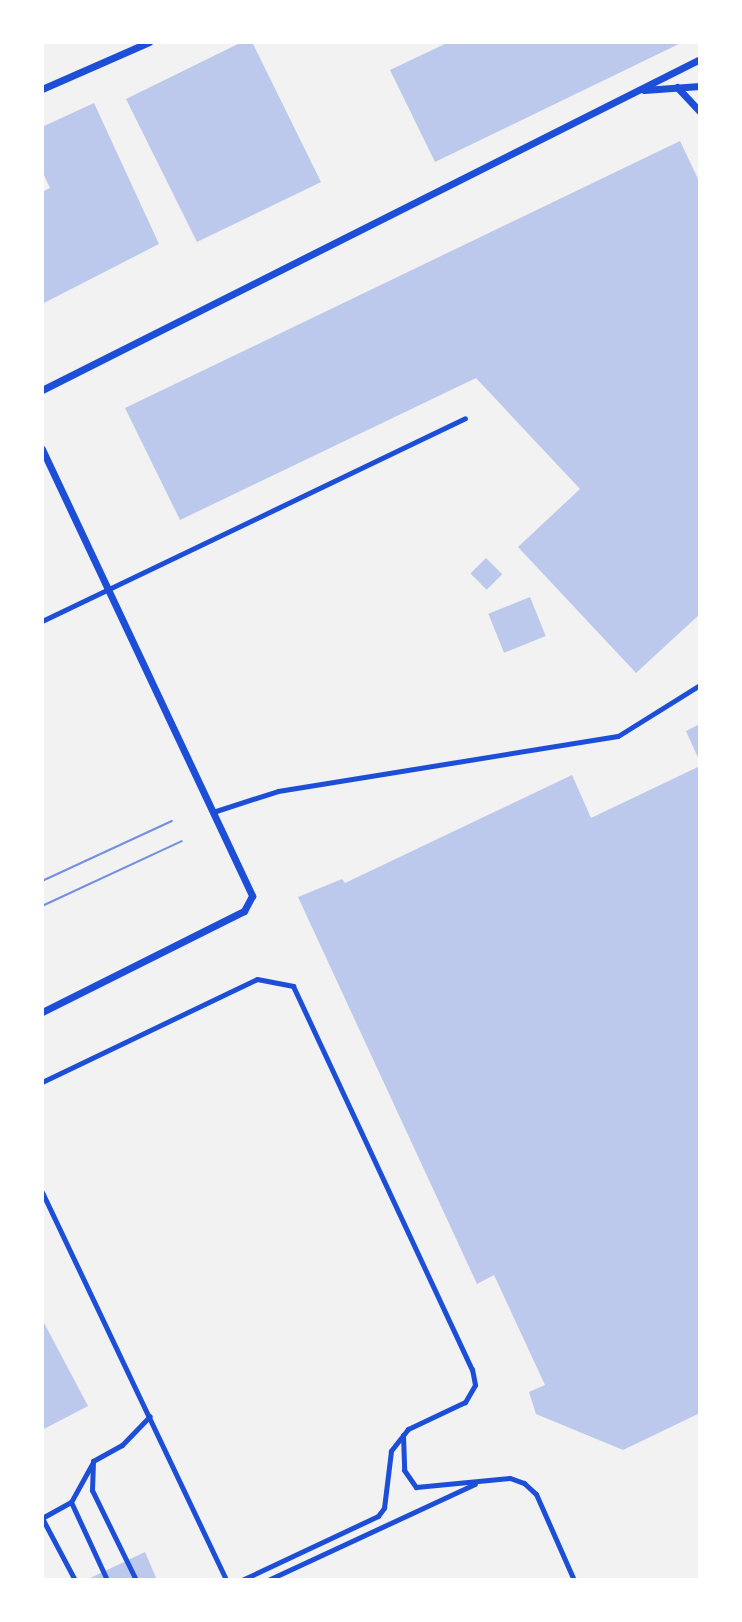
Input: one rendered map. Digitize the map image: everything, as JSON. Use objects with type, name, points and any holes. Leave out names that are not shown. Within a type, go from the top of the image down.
[{"type":"street","points":[[42,89],[149,42]]},
{"type":"street","points":[[42,390],[700,59]]},
{"type":"street","points":[[640,91],[700,86]]},
{"type":"street","points":[[677,87],[700,112]]},
{"type":"street","points":[[42,449],[216,811],[251,890],[248,906],[42,1013]]},
{"type":"lane","points":[[42,621],[465,418]]},
{"type":"lane","points":[[216,811],[278,791],[618,736],[700,685]]},
{"type":"lane","points":[[42,1082],[257,979],[293,986],[474,1376],[465,1402],[403,1434],[391,1451],[384,1508],[378,1516],[242,1580]]},
{"type":"lane","points":[[42,1192],[226,1580]]},
{"type":"lane","points":[[75,1580],[42,1518],[71,1502],[93,1461],[122,1445],[150,1416]]},
{"type":"lane","points":[[403,1434],[404,1470],[416,1487],[510,1478],[536,1494],[574,1580]]},
{"type":"lane","points":[[93,1461],[92,1490],[136,1580]]},
{"type":"lane","points":[[268,1580],[481,1481]]},
{"type":"lane","points":[[71,1502],[107,1580]]},
{"type":"building","points":[[242,42],[252,42],[321,182],[197,242],[126,99]]},
{"type":"building","points":[[449,42],[683,42],[435,162],[390,70]]},
{"type":"building","points":[[94,103],[159,244],[42,304],[42,192],[50,188],[42,171],[42,127]]},
{"type":"building","points":[[680,141],[700,183],[700,614],[636,673],[518,547],[580,489],[476,378],[180,520],[125,408]]},
{"type":"building","points":[[486,558],[502,574],[487,590],[470,574]]},
{"type":"building","points":[[530,597],[546,636],[504,653],[488,614]]},
{"type":"building","points":[[700,724],[700,762],[686,731]]},
{"type":"building","points":[[700,766],[700,1413],[623,1450],[536,1414],[529,1392],[545,1385],[494,1275],[477,1284],[298,897],[342,879],[345,883],[572,775],[591,818]]},
{"type":"building","points":[[42,1319],[88,1406],[42,1430]]},
{"type":"building","points":[[145,1552],[157,1580],[86,1580]]},
{"type":"tram line","points":[[42,881],[172,821]]},
{"type":"tram line","points":[[42,906],[182,841]]}]
